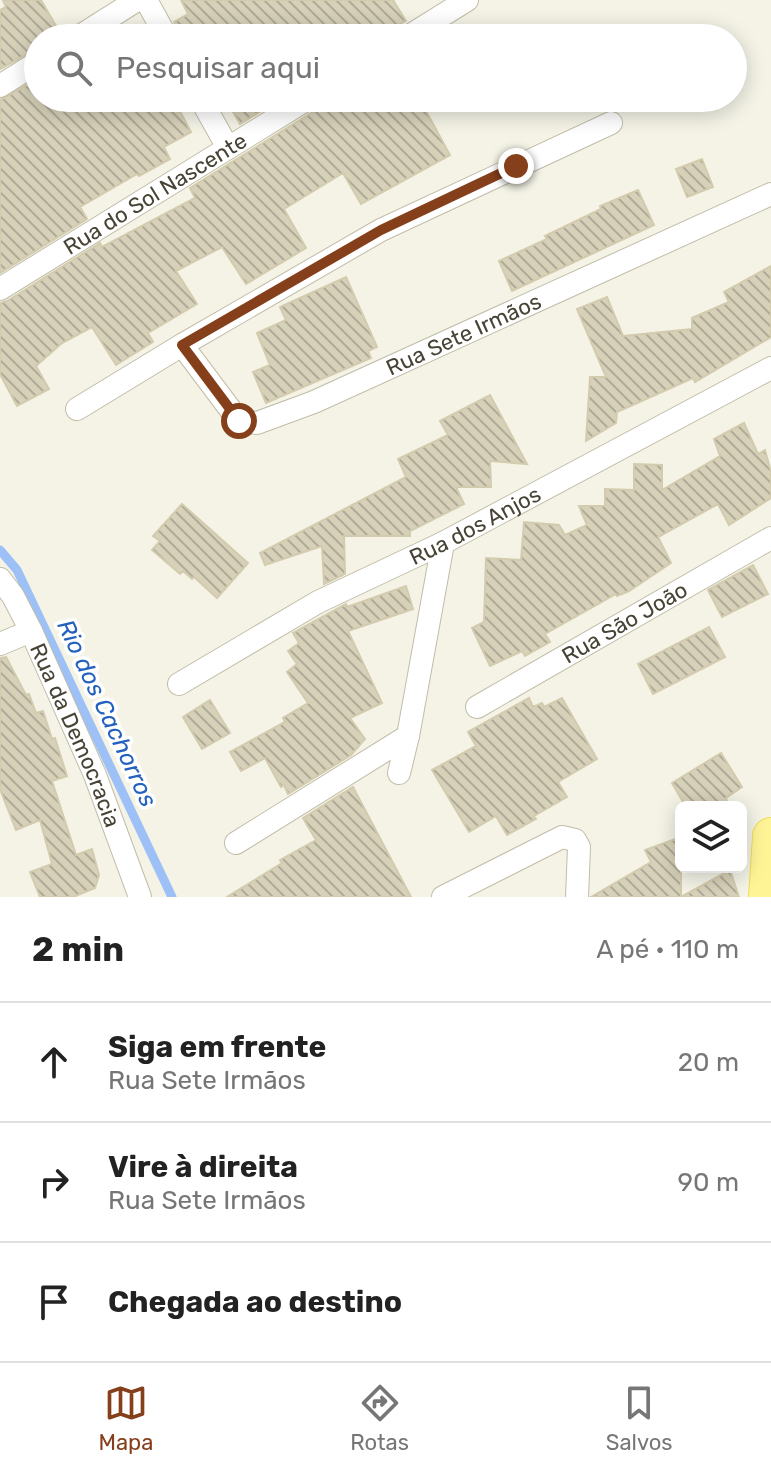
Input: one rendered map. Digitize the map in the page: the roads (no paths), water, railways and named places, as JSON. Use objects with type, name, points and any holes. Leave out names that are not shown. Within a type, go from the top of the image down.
[{"type":"main road","points":[[767,897],[771,836]]},
{"type":"street","points":[[99,24],[137,0]]},
{"type":"street","points":[[146,0],[159,24]]},
{"type":"street","points":[[428,24],[467,0]]},
{"type":"street","points":[[0,86],[24,71]]},
{"type":"street","points":[[208,112],[228,148]]},
{"type":"street","name":"Rua do Sol Nascente","points":[[0,289],[286,112]]},
{"type":"street","points":[[77,409],[381,230],[611,123]]},
{"type":"street","name":"Rua Sete Irmãos","points":[[182,345],[239,421],[257,423],[314,402],[771,194]]},
{"type":"street","name":"Rua dos Anjos","points":[[179,684],[318,602],[443,543],[771,368]]},
{"type":"street","name":"Rua São João","points":[[477,707],[771,538]]},
{"type":"street","points":[[399,773],[443,543]]},
{"type":"street","name":"Rua da Democracia","points":[[0,579],[13,596],[31,631],[95,775],[135,895]]},
{"type":"street","points":[[0,644],[31,631]]},
{"type":"street","points":[[236,843],[408,736]]},
{"type":"street","points":[[443,897],[562,837],[575,840],[579,847],[577,897]]},
{"type":"waterway","name":"Rio dos Cachorros","points":[[0,550],[17,570],[172,897]]}]
